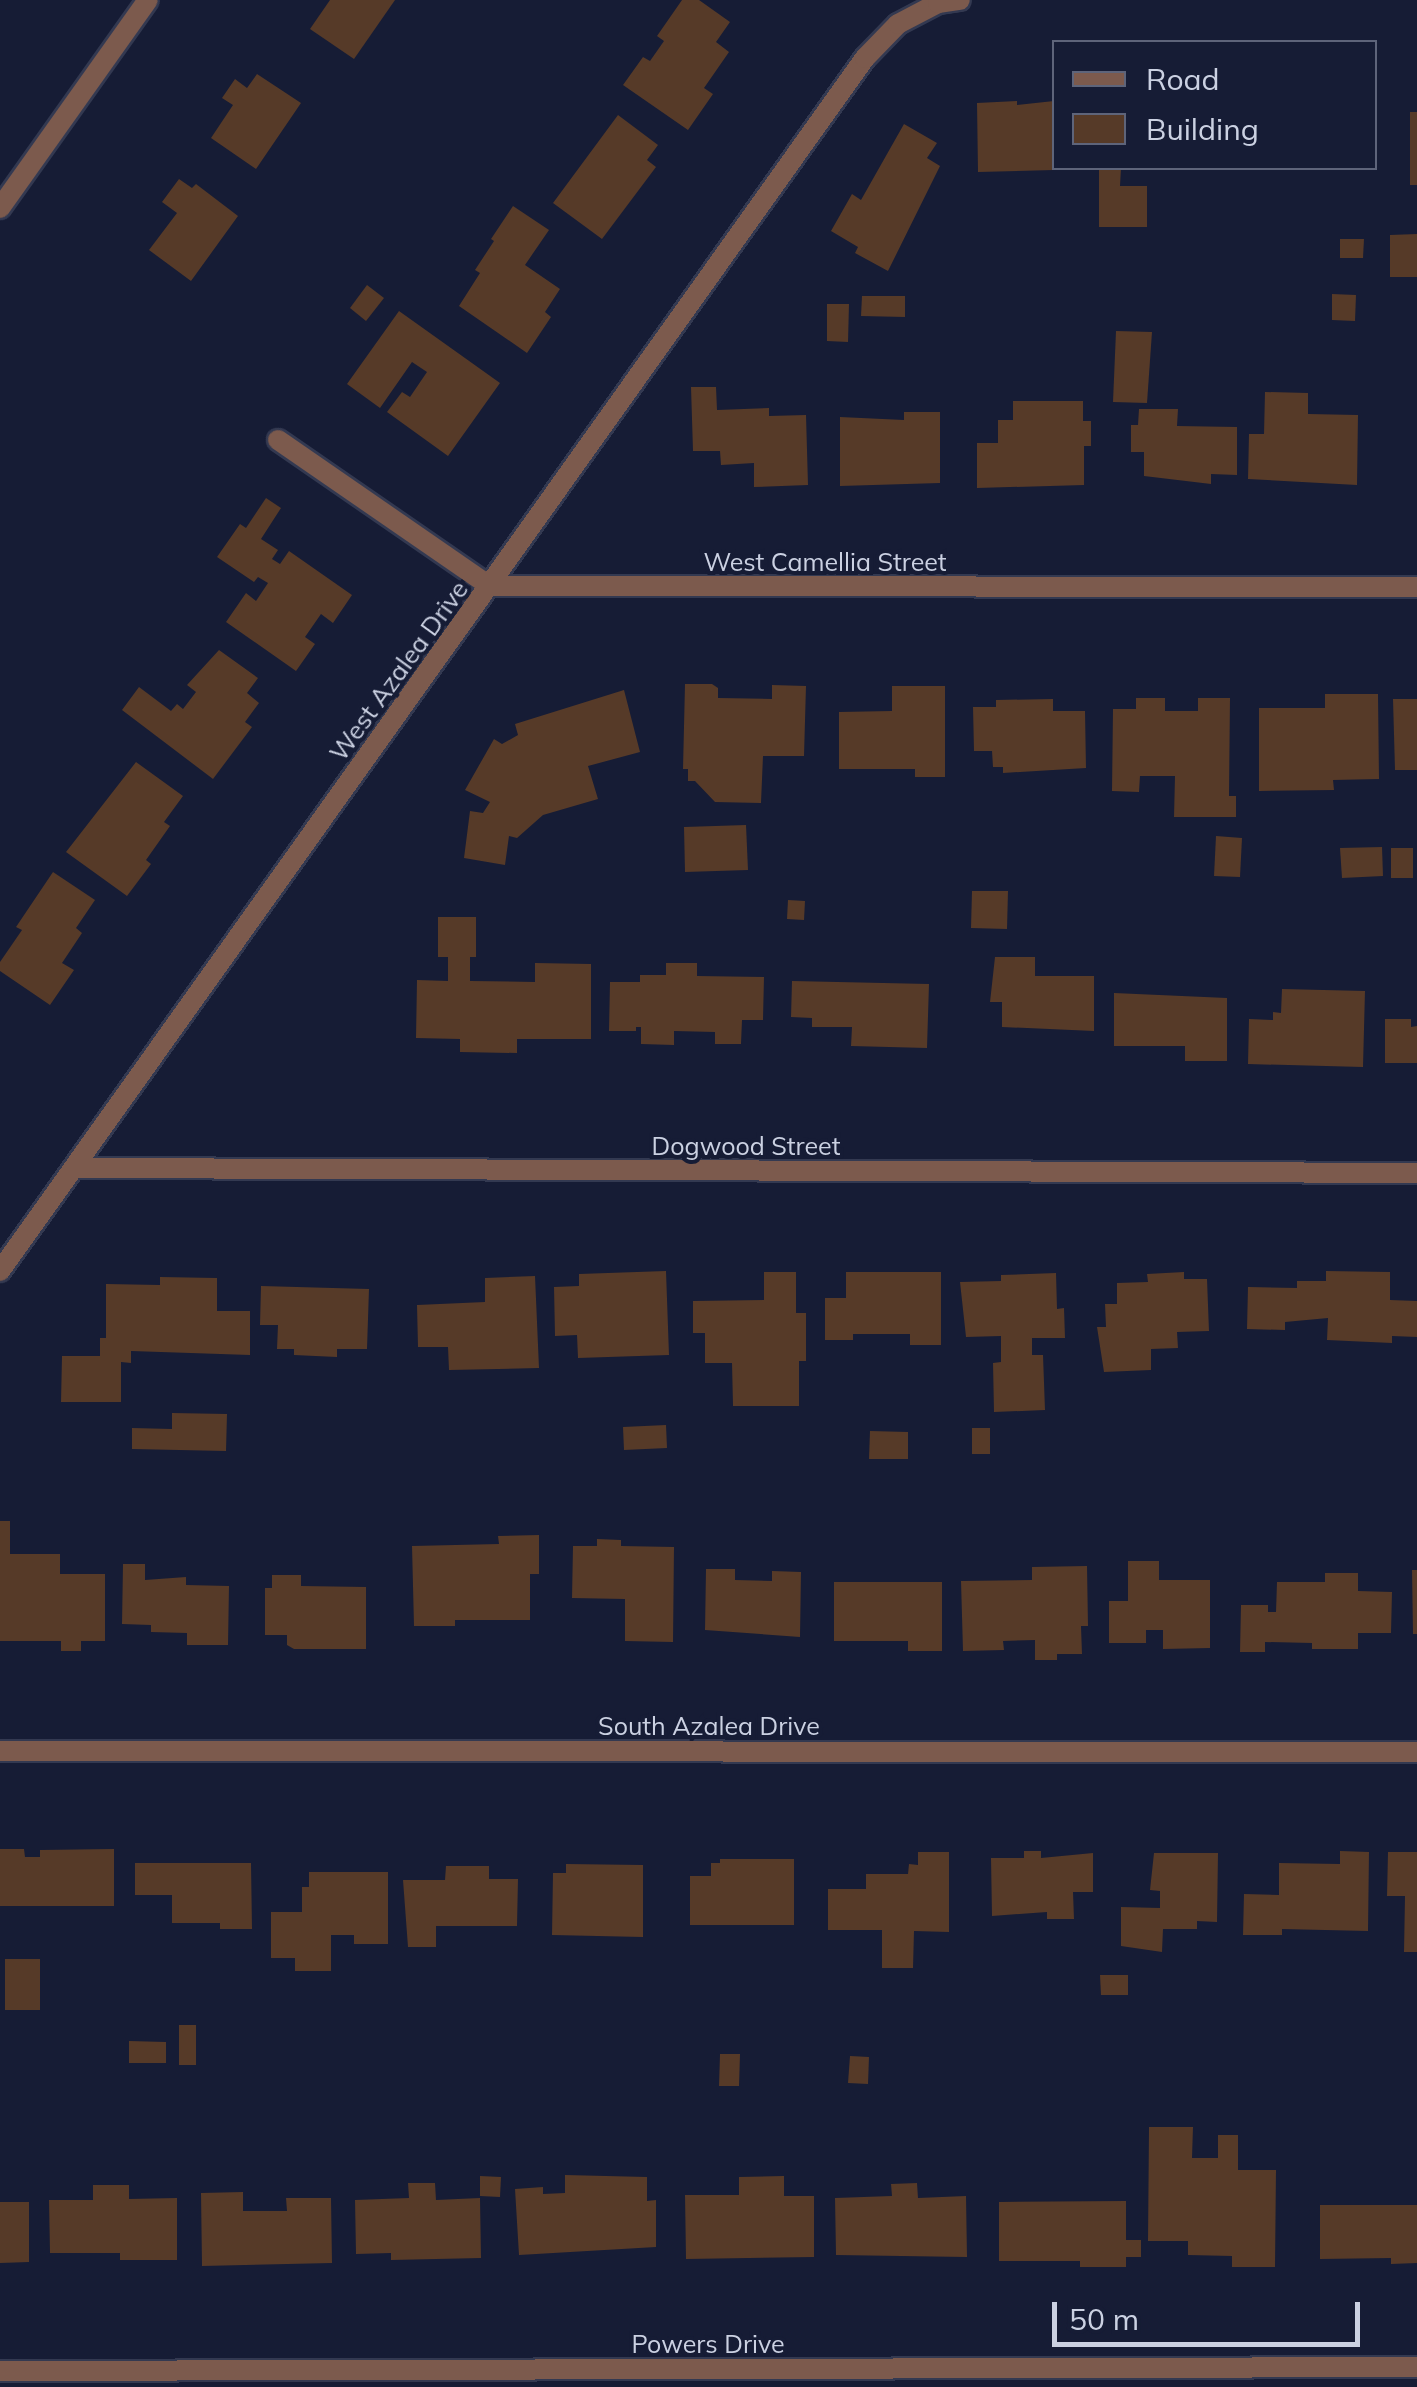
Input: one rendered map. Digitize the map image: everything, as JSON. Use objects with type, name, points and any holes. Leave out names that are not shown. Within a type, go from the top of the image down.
[{"type":"street","points":[[0,208],[148,0]]},
{"type":"street","name":"West Azalea Drive","points":[[0,1270],[836,99],[898,24],[938,3],[960,0]]},
{"type":"street","points":[[278,440],[490,586]]},
{"type":"street","name":"West Camellia Street","points":[[490,586],[1417,587]]},
{"type":"street","name":"Dogwood Street","points":[[75,1168],[1417,1173]]},
{"type":"street","name":"South Azalea Drive","points":[[0,1751],[1417,1752]]},
{"type":"street","name":"Powers Drive","points":[[0,2371],[1417,2367]]},
{"type":"building","points":[[330,0],[395,0],[354,59],[310,29]]},
{"type":"building","points":[[682,0],[699,0],[730,22],[716,42],[729,52],[704,88],[713,94],[688,130],[623,85],[643,57],[650,61],[664,41],[657,36]]},
{"type":"building","points":[[257,74],[301,103],[256,169],[211,138],[233,105],[222,98],[235,79],[247,88]]},
{"type":"building","points":[[1052,101],[1054,170],[978,172],[977,103]]},
{"type":"building","points":[[1410,112],[1417,112],[1417,185],[1410,185]]},
{"type":"building","points":[[618,115],[658,145],[647,160],[656,167],[602,239],[553,203]]},
{"type":"building","points":[[904,124],[937,143],[927,158],[940,166],[888,271],[855,253],[858,247],[831,231],[852,194],[861,200]]},
{"type":"building","points":[[1099,170],[1121,170],[1120,186],[1147,186],[1147,227],[1099,227]]},
{"type":"building","points":[[179,179],[192,188],[196,184],[238,216],[191,281],[149,250],[177,213],[162,202]]},
{"type":"building","points":[[513,206],[549,230],[525,265],[560,289],[545,312],[551,317],[527,353],[459,306],[480,273],[475,270],[494,241],[491,239]]},
{"type":"building","points":[[1417,234],[1417,277],[1390,277],[1390,235]]},
{"type":"building","points":[[1340,239],[1364,239],[1363,258],[1340,258]]},
{"type":"building","points":[[367,285],[384,298],[366,321],[350,308]]},
{"type":"building","points":[[1332,294],[1356,295],[1355,321],[1332,320]]},
{"type":"building","points":[[862,296],[905,296],[905,317],[861,316]]},
{"type":"building","points":[[827,304],[849,304],[848,342],[827,341]]},
{"type":"building","points":[[399,311],[500,383],[448,456],[387,412],[402,392],[410,397],[427,372],[412,362],[380,408],[347,384]]},
{"type":"building","points":[[1116,331],[1152,332],[1147,403],[1113,402]]},
{"type":"building","points":[[691,387],[716,387],[717,410],[769,408],[769,416],[806,415],[808,485],[754,487],[754,463],[721,465],[720,451],[693,451]]},
{"type":"building","points":[[1265,392],[1308,393],[1308,414],[1358,415],[1357,485],[1248,479],[1249,434],[1264,434]]},
{"type":"building","points":[[1013,401],[1083,401],[1083,421],[1091,421],[1091,446],[1084,446],[1084,485],[977,488],[977,443],[998,443],[998,420],[1013,420]]},
{"type":"building","points":[[1139,409],[1178,409],[1177,426],[1237,427],[1237,475],[1211,474],[1211,484],[1144,476],[1144,452],[1131,452],[1131,425],[1138,425]]},
{"type":"building","points":[[904,412],[940,412],[940,483],[840,486],[840,417],[904,420]]},
{"type":"building","points":[[266,498],[281,508],[261,539],[278,550],[272,559],[280,564],[289,551],[352,595],[333,623],[321,614],[305,637],[315,644],[296,671],[226,622],[246,593],[256,601],[268,583],[258,577],[254,582],[217,557],[240,524],[246,528]]},
{"type":"building","points":[[219,650],[258,678],[247,693],[259,703],[245,722],[252,727],[213,779],[122,710],[139,687],[171,711],[177,704],[183,709],[196,692],[187,685]]},
{"type":"building","points":[[685,684],[712,684],[718,688],[718,698],[772,699],[772,685],[806,686],[804,756],[763,756],[761,803],[715,802],[695,781],[688,781],[688,769],[683,769]]},
{"type":"building","points":[[892,686],[945,686],[945,777],[915,777],[915,769],[839,769],[839,712],[892,711]]},
{"type":"building","points":[[624,690],[640,752],[588,766],[598,799],[543,815],[517,838],[509,836],[505,865],[464,858],[470,811],[483,813],[490,802],[465,790],[494,739],[502,744],[518,735],[515,724]]},
{"type":"building","points":[[1325,694],[1378,694],[1379,779],[1333,780],[1334,790],[1259,791],[1259,708],[1325,708]]},
{"type":"building","points":[[1136,698],[1165,698],[1165,711],[1198,711],[1198,698],[1230,698],[1229,796],[1236,796],[1236,817],[1174,817],[1175,776],[1140,776],[1139,792],[1112,791],[1113,709],[1136,709]]},
{"type":"building","points":[[1053,699],[1053,711],[1085,711],[1086,768],[1003,773],[1003,767],[993,767],[992,751],[974,751],[973,707],[996,707],[996,700]]},
{"type":"building","points":[[1393,699],[1417,699],[1417,770],[1395,770]]},
{"type":"building","points":[[136,762],[183,796],[164,822],[170,826],[146,860],[151,864],[127,896],[66,852]]},
{"type":"building","points":[[746,825],[748,870],[685,872],[684,827]]},
{"type":"building","points":[[1216,836],[1242,838],[1240,877],[1214,876]]},
{"type":"building","points":[[1382,847],[1383,876],[1342,878],[1340,848]]},
{"type":"building","points":[[1391,848],[1413,848],[1413,878],[1391,878]]},
{"type":"building","points":[[53,872],[95,900],[76,928],[82,933],[62,963],[74,970],[50,1005],[0,971],[0,962],[22,930],[16,927]]},
{"type":"building","points":[[972,891],[1008,891],[1007,929],[971,928]]},
{"type":"building","points":[[788,900],[805,901],[804,920],[787,919]]},
{"type":"building","points":[[438,917],[476,917],[476,957],[470,957],[470,981],[535,982],[535,963],[591,964],[591,1039],[517,1039],[517,1053],[460,1052],[460,1039],[416,1038],[417,980],[448,981],[448,957],[438,957]]},
{"type":"building","points":[[995,957],[1035,957],[1035,976],[1094,976],[1094,1031],[1002,1027],[1002,1002],[990,1002]]},
{"type":"building","points":[[666,963],[697,963],[697,976],[764,977],[763,1020],[742,1020],[741,1044],[715,1044],[715,1032],[674,1031],[674,1045],[641,1044],[641,1027],[636,1027],[636,1031],[609,1031],[610,982],[640,982],[640,975],[666,975]]},
{"type":"building","points":[[792,981],[929,984],[927,1048],[851,1046],[852,1027],[812,1027],[812,1018],[791,1017]]},
{"type":"building","points":[[1282,989],[1365,991],[1363,1067],[1248,1064],[1249,1019],[1273,1020],[1273,1012],[1281,1013]]},
{"type":"building","points":[[1114,993],[1227,998],[1227,1061],[1185,1061],[1185,1046],[1114,1046]]},
{"type":"building","points":[[1385,1019],[1411,1019],[1411,1027],[1417,1026],[1417,1063],[1385,1063]]},
{"type":"building","points":[[666,1271],[669,1355],[578,1358],[577,1335],[555,1336],[554,1287],[579,1286],[579,1274]]},
{"type":"building","points":[[1326,1271],[1390,1272],[1390,1300],[1417,1301],[1417,1337],[1392,1336],[1392,1343],[1327,1340],[1328,1318],[1285,1322],[1285,1330],[1247,1329],[1248,1287],[1297,1288],[1297,1281],[1326,1281]]},
{"type":"building","points":[[764,1272],[796,1272],[796,1313],[806,1313],[806,1361],[799,1361],[799,1406],[733,1406],[732,1363],[705,1363],[705,1333],[693,1333],[693,1301],[764,1300]]},
{"type":"building","points":[[846,1272],[941,1272],[941,1345],[910,1345],[910,1334],[853,1334],[853,1340],[825,1340],[825,1298],[846,1298]]},
{"type":"building","points":[[1184,1272],[1184,1279],[1207,1279],[1209,1331],[1177,1332],[1178,1348],[1151,1349],[1151,1370],[1104,1372],[1097,1327],[1106,1327],[1105,1304],[1117,1304],[1117,1283],[1148,1282],[1147,1274]]},
{"type":"building","points":[[1056,1273],[1057,1309],[1064,1308],[1065,1338],[1032,1338],[1032,1355],[1043,1355],[1045,1410],[994,1412],[993,1363],[1001,1362],[1001,1336],[966,1337],[960,1282],[1001,1281],[1001,1275]]},
{"type":"building","points":[[535,1276],[539,1368],[449,1370],[448,1347],[418,1347],[417,1305],[485,1302],[485,1278]]},
{"type":"building","points":[[160,1277],[217,1278],[217,1311],[250,1311],[250,1355],[131,1351],[131,1363],[121,1362],[121,1402],[61,1402],[62,1356],[100,1356],[100,1338],[106,1338],[106,1284],[160,1285]]},
{"type":"building","points":[[261,1286],[369,1289],[367,1349],[337,1349],[337,1357],[294,1355],[294,1349],[277,1349],[278,1325],[260,1325]]},
{"type":"building","points":[[172,1413],[227,1414],[226,1451],[132,1449],[132,1428],[172,1429]]},
{"type":"building","points":[[666,1425],[667,1448],[624,1450],[623,1427]]},
{"type":"building","points":[[972,1428],[990,1428],[990,1454],[972,1454]]},
{"type":"building","points":[[870,1431],[908,1432],[908,1459],[869,1459]]},
{"type":"building","points":[[0,1521],[10,1521],[10,1554],[60,1554],[60,1574],[105,1574],[105,1641],[81,1641],[81,1651],[61,1651],[61,1641],[0,1641]]},
{"type":"building","points":[[539,1535],[539,1574],[530,1574],[530,1620],[455,1620],[455,1626],[414,1626],[412,1546],[499,1544],[498,1536]]},
{"type":"building","points":[[597,1539],[621,1540],[621,1546],[674,1547],[673,1642],[625,1641],[625,1599],[572,1598],[573,1546],[597,1546]]},
{"type":"building","points":[[1128,1561],[1159,1561],[1159,1580],[1210,1580],[1210,1648],[1163,1649],[1163,1630],[1146,1630],[1146,1643],[1109,1643],[1109,1601],[1128,1601]]},
{"type":"building","points":[[123,1564],[145,1564],[145,1580],[186,1577],[186,1585],[229,1586],[228,1645],[187,1645],[187,1633],[151,1632],[151,1625],[122,1624]]},
{"type":"building","points":[[1087,1566],[1088,1626],[1081,1626],[1082,1654],[1057,1654],[1057,1660],[1035,1660],[1035,1640],[1003,1641],[1004,1650],[963,1651],[961,1581],[1032,1580],[1032,1567]]},
{"type":"building","points":[[706,1569],[735,1569],[735,1580],[772,1581],[772,1571],[801,1572],[800,1637],[705,1630]]},
{"type":"building","points":[[1412,1570],[1417,1570],[1417,1634],[1413,1634]]},
{"type":"building","points":[[1325,1573],[1358,1573],[1358,1591],[1392,1592],[1391,1633],[1358,1633],[1358,1649],[1312,1649],[1312,1643],[1265,1642],[1265,1652],[1240,1652],[1241,1605],[1268,1605],[1268,1612],[1276,1612],[1277,1582],[1325,1582]]},
{"type":"building","points":[[272,1575],[301,1575],[301,1586],[366,1587],[366,1649],[294,1649],[287,1645],[287,1635],[265,1635],[265,1588],[272,1588]]},
{"type":"building","points":[[834,1582],[942,1582],[942,1651],[908,1651],[908,1641],[834,1641]]},
{"type":"building","points":[[0,1849],[24,1849],[25,1857],[40,1857],[40,1850],[114,1849],[114,1906],[0,1906]]},
{"type":"building","points":[[1024,1851],[1041,1851],[1041,1858],[1093,1853],[1093,1892],[1073,1892],[1074,1919],[1047,1919],[1047,1912],[992,1916],[991,1858],[1024,1858]]},
{"type":"building","points":[[1340,1851],[1369,1852],[1368,1931],[1282,1929],[1282,1935],[1243,1935],[1244,1894],[1279,1895],[1279,1863],[1340,1864]]},
{"type":"building","points":[[918,1852],[949,1852],[949,1932],[914,1931],[913,1968],[882,1968],[882,1930],[828,1930],[828,1889],[866,1889],[866,1874],[908,1874],[909,1864],[918,1865]]},
{"type":"building","points":[[1388,1852],[1417,1852],[1417,1952],[1404,1952],[1405,1896],[1387,1896]]},
{"type":"building","points":[[1154,1853],[1218,1853],[1217,1922],[1197,1921],[1197,1929],[1163,1929],[1162,1952],[1121,1946],[1121,1907],[1160,1908],[1160,1891],[1150,1890]]},
{"type":"building","points":[[720,1859],[794,1859],[794,1925],[690,1925],[690,1876],[711,1876],[711,1863],[720,1863]]},
{"type":"building","points":[[135,1863],[251,1863],[252,1929],[220,1929],[220,1923],[172,1923],[172,1895],[135,1895]]},
{"type":"building","points":[[566,1864],[643,1865],[643,1937],[552,1935],[553,1873],[566,1873]]},
{"type":"building","points":[[446,1866],[489,1866],[489,1879],[518,1879],[517,1926],[436,1926],[436,1947],[408,1947],[403,1880],[445,1880]]},
{"type":"building","points":[[309,1872],[388,1872],[388,1944],[354,1944],[354,1935],[331,1935],[331,1971],[295,1971],[295,1958],[271,1958],[271,1912],[302,1912],[302,1887],[309,1887]]},
{"type":"building","points":[[5,1959],[40,1959],[40,2010],[5,2010]]},
{"type":"building","points":[[1100,1975],[1128,1975],[1128,1995],[1101,1995]]},
{"type":"building","points":[[179,2025],[196,2025],[196,2065],[179,2065]]},
{"type":"building","points":[[129,2041],[166,2042],[166,2063],[129,2063]]},
{"type":"building","points":[[720,2054],[740,2054],[739,2086],[719,2086]]},
{"type":"building","points":[[850,2056],[869,2057],[868,2084],[848,2083]]},
{"type":"building","points":[[1149,2127],[1193,2127],[1192,2158],[1218,2158],[1218,2135],[1238,2135],[1238,2170],[1276,2170],[1275,2267],[1232,2267],[1232,2256],[1188,2255],[1188,2241],[1148,2241]]},
{"type":"building","points":[[565,2175],[647,2177],[647,2201],[656,2200],[656,2247],[519,2255],[515,2189],[543,2187],[543,2194],[565,2193]]},
{"type":"building","points":[[480,2176],[501,2177],[500,2197],[480,2196]]},
{"type":"building","points":[[784,2176],[784,2196],[814,2196],[814,2257],[686,2259],[685,2195],[739,2195],[739,2177]]},
{"type":"building","points":[[408,2183],[435,2183],[436,2200],[480,2198],[481,2258],[391,2260],[391,2253],[356,2254],[355,2200],[409,2198]]},
{"type":"building","points":[[917,2183],[918,2198],[966,2196],[967,2257],[836,2255],[835,2198],[892,2196],[891,2184]]},
{"type":"building","points":[[93,2185],[129,2185],[129,2199],[177,2198],[177,2260],[120,2260],[120,2253],[50,2253],[49,2200],[93,2200]]},
{"type":"building","points":[[243,2192],[243,2211],[287,2211],[286,2198],[331,2198],[332,2263],[202,2266],[201,2193]]},
{"type":"building","points":[[1126,2201],[1126,2240],[1141,2240],[1141,2257],[1126,2257],[1126,2267],[1080,2267],[1080,2261],[999,2261],[999,2202]]},
{"type":"building","points":[[0,2202],[29,2202],[29,2262],[0,2263]]},
{"type":"building","points":[[1320,2205],[1417,2205],[1417,2263],[1391,2264],[1391,2258],[1320,2259]]}]
